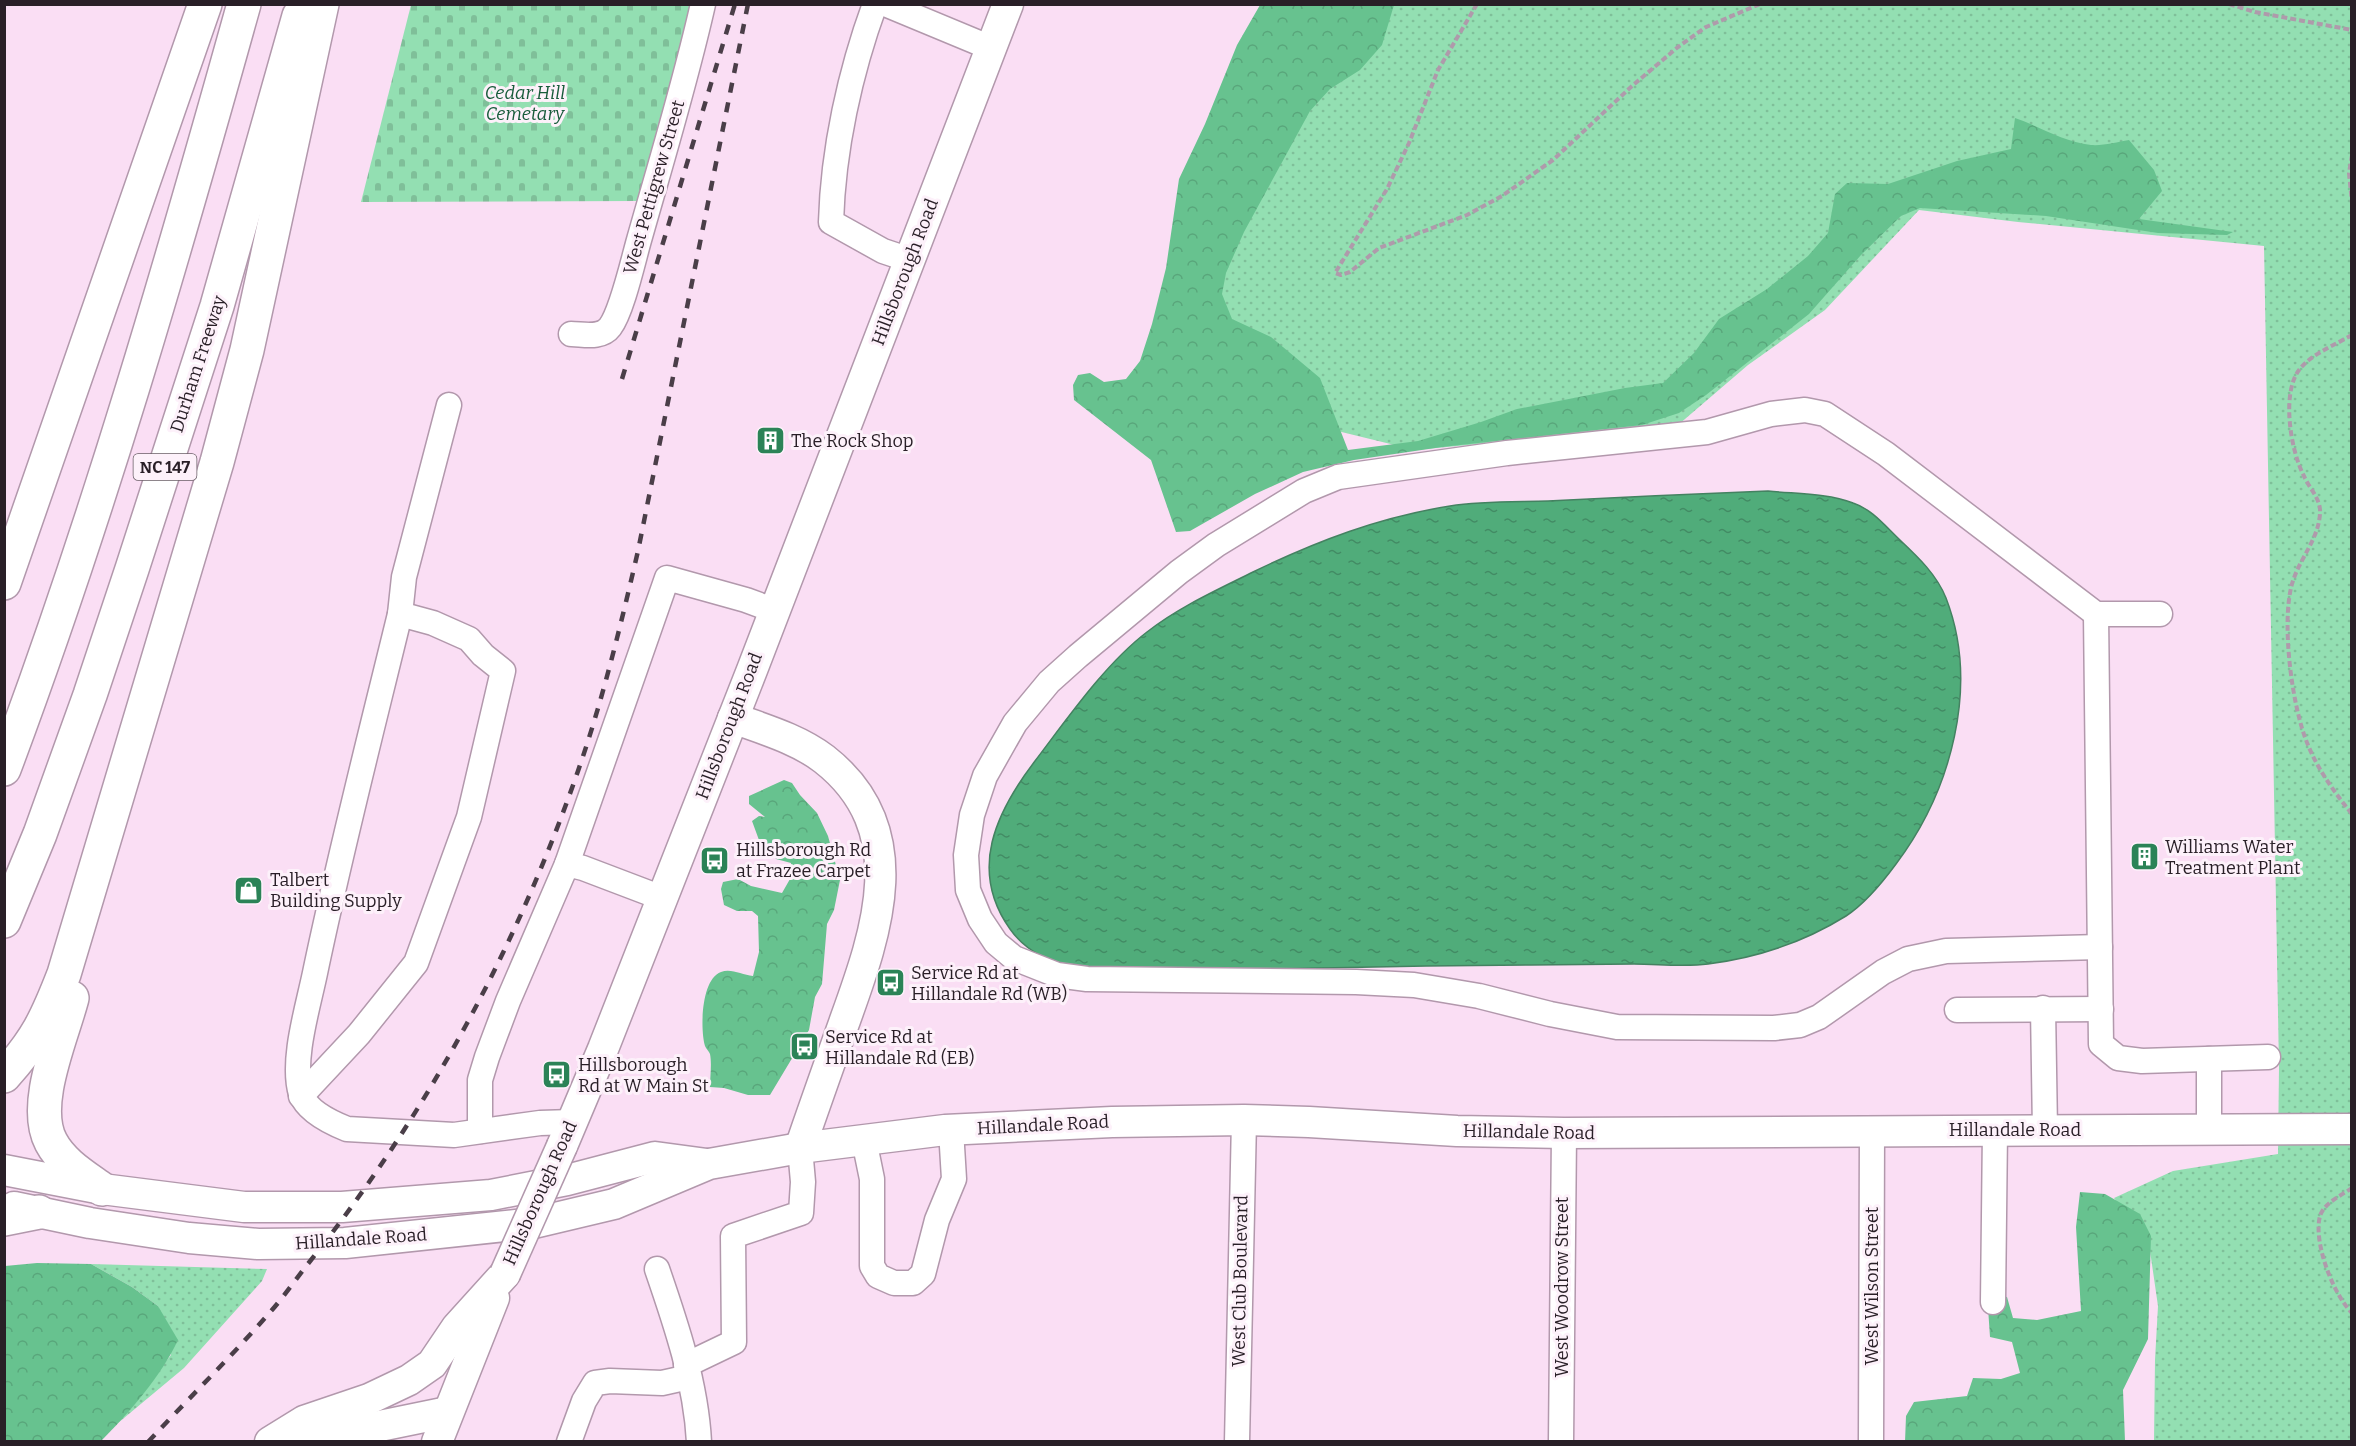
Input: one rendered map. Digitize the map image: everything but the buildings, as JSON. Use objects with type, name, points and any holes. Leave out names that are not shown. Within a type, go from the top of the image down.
[{"type":"highway","points":[[4,583],[205,4]]},
{"type":"highway","name":"NC 147","points":[[4,769],[58,619],[141,362],[182,228],[244,4]]},
{"type":"highway","name":"Durham Freeway","points":[[4,921],[40,834],[90,695],[150,514],[217,306],[302,4]]},
{"type":"highway","points":[[4,1076],[28,1049],[46,1020],[64,974],[217,462],[247,350],[322,4]]},
{"type":"highway","points":[[92,878],[88,937],[45,1102],[45,1126],[51,1143],[68,1164],[102,1190]]},
{"type":"highway","points":[[4,1219],[39,1212]]},
{"type":"main road","name":"Hillsborough Road","points":[[437,1442],[505,1274],[567,1134],[662,898],[1008,4]]},
{"type":"main road","points":[[733,718],[789,739],[833,767],[858,795],[869,818],[879,849],[882,874],[875,928],[864,967],[800,1148]]},
{"type":"main road","name":"Hillandale Road","points":[[4,1205],[132,1230],[189,1238],[258,1244],[345,1243],[534,1223],[614,1204],[709,1164],[800,1148],[951,1130],[1100,1122],[1244,1120],[1457,1131],[1563,1133],[2352,1130]]},
{"type":"main road","name":"Hillandale Road","points":[[4,1170],[102,1190],[244,1207],[342,1207],[491,1195],[567,1180],[655,1157],[709,1164]]},
{"type":"main road","points":[[287,1441],[304,1421],[369,1399],[409,1380],[432,1364],[457,1327],[505,1274]]},
{"type":"main road","points":[[287,1441],[448,1412]]},
{"type":"street","name":"West Pettigrew Street","points":[[571,334],[600,335],[609,328],[614,317],[667,144],[703,4]]},
{"type":"street","points":[[875,4],[860,45],[848,96],[832,193],[831,222],[883,251],[909,260]]},
{"type":"street","points":[[885,4],[991,48]]},
{"type":"street","points":[[449,405],[404,577],[399,614],[326,920],[298,1057],[301,1096],[331,1123],[347,1129],[444,1134],[540,1123],[567,1134]]},
{"type":"street","points":[[2100,947],[1946,951],[1908,959],[1883,972],[1819,1017],[1800,1025],[1774,1028],[1617,1027],[1550,1014],[1479,996],[1414,985],[1356,982],[1088,979],[1057,975],[1014,958],[996,943],[980,919],[968,890],[966,855],[972,815],[985,776],[1015,723],[1049,682],[1179,572],[1216,544],[1304,491],[1338,477],[1508,453],[1707,432],[1771,414],[1805,410],[1826,414],[1886,454],[2096,614],[2160,614]]},
{"type":"street","points":[[480,1131],[480,1080],[487,1057],[508,1001],[567,864],[667,578],[773,610]]},
{"type":"street","points":[[301,1096],[359,1034],[416,963],[469,817],[503,671],[483,656],[469,639],[434,623],[399,614]]},
{"type":"street","points":[[2096,614],[2101,1044],[2118,1058],[2142,1061],[2268,1057]]},
{"type":"street","points":[[567,864],[662,898]]},
{"type":"street","points":[[2043,1008],[2045,1130]]},
{"type":"street","points":[[1957,1010],[2101,1009]]},
{"type":"street","points":[[2209,1059],[2209,1130]]},
{"type":"street","name":"West Club Boulevard","points":[[1237,1442],[1244,1120]]},
{"type":"street","points":[[864,1140],[872,1179],[872,1266],[878,1276],[894,1283],[905,1284],[913,1283],[923,1274],[937,1220],[952,1186],[954,1171],[951,1130]]},
{"type":"street","points":[[1993,1302],[1995,1130]]},
{"type":"street","name":"West Wilson Street","points":[[1871,1442],[1872,1131]]},
{"type":"street","name":"West Woodrow Street","points":[[1561,1442],[1563,1133]]},
{"type":"street","points":[[569,1442],[584,1401],[596,1383],[610,1380],[662,1383],[688,1371],[734,1342],[732,1236],[801,1213],[803,1182],[800,1148]]},
{"type":"street","points":[[657,1269],[688,1371],[698,1414],[699,1442]]},
{"type":"path","points":[[1477,4],[1437,70],[1409,143],[1387,189],[1335,273],[1341,275],[1350,272],[1379,248],[1467,215],[1502,195],[1553,160],[1632,86],[1678,47],[1706,27],[1761,4]]},
{"type":"path","points":[[2229,4],[2254,12],[2352,30]]},
{"type":"path","points":[[2352,155],[2349,173],[2352,202]]},
{"type":"path","points":[[2352,335],[2321,352],[2298,371],[2290,398],[2290,418],[2299,465],[2321,507],[2317,532],[2293,582],[2289,596],[2289,635],[2295,693],[2308,745],[2330,784],[2352,814]]},
{"type":"path","points":[[2352,1188],[2328,1204],[2320,1215],[2320,1238],[2333,1284],[2340,1299],[2352,1313]]},
{"type":"green space","name":"Cedar Hill Cemetary","points":[[411,5],[692,5],[637,201],[361,202]]},
{"type":"green space","points":[[1260,5],[1394,5],[1382,45],[1360,70],[1330,89],[1310,111],[1244,232],[1226,273],[1222,294],[1232,319],[1271,337],[1320,378],[1348,450],[1418,441],[1517,409],[1663,383],[1694,353],[1719,319],[1767,289],[1808,256],[1828,233],[1835,194],[1847,183],[1888,184],[1957,161],[2011,149],[2015,118],[2062,138],[2091,145],[2129,140],[2154,170],[2162,191],[2139,219],[2233,232],[2227,235],[2158,233],[2046,216],[1920,208],[1901,216],[1861,255],[1809,314],[1706,395],[1679,413],[1642,425],[1442,447],[1354,460],[1303,472],[1255,494],[1190,531],[1176,532],[1151,460],[1074,400],[1073,385],[1078,375],[1090,373],[1104,382],[1126,379],[1140,361],[1166,268],[1179,179],[1205,124],[1237,45]]},
{"type":"green space","points":[[1302,5],[2351,5],[2351,1441],[2154,1441],[2158,1306],[2149,1244],[2114,1198],[2173,1171],[2278,1154],[2279,1067],[2264,246],[1919,210],[1825,310],[1748,365],[1678,425],[1415,450],[1313,425],[1197,300]]},
{"type":"green space","points":[[784,780],[792,783],[817,813],[828,836],[840,880],[834,910],[827,924],[822,984],[815,997],[809,1030],[770,1095],[748,1095],[724,1088],[710,1087],[711,1058],[703,1038],[704,1005],[709,984],[714,976],[729,971],[753,976],[759,952],[758,916],[752,911],[737,911],[724,905],[721,889],[723,882],[738,879],[751,886],[782,893],[790,879],[791,863],[776,859],[771,852],[763,851],[752,821],[759,816],[765,817],[749,804],[749,796]]},
{"type":"green space","points":[[2080,1192],[2105,1194],[2140,1214],[2151,1236],[2148,1339],[2123,1390],[2125,1441],[1905,1442],[1906,1416],[1914,1402],[1967,1396],[1973,1378],[2001,1379],[2020,1373],[2012,1342],[1990,1337],[1987,1293],[2007,1297],[2013,1318],[2037,1320],[2081,1311],[2076,1227]]},
{"type":"green space","points":[[37,1263],[91,1264],[132,1287],[158,1306],[178,1340],[144,1394],[101,1441],[5,1441],[5,1266]]},
{"type":"green space","points":[[91,1264],[267,1269],[262,1281],[184,1368],[118,1423],[171,1355],[158,1306],[132,1287]]},
{"type":"water","points":[[1768,491],[1833,497],[1860,506],[1873,514],[1914,553],[1932,574],[1946,598],[1956,632],[1960,666],[1960,702],[1945,771],[1932,804],[1915,835],[1879,885],[1853,911],[1830,925],[1779,948],[1744,958],[1699,965],[1099,971],[1062,965],[1033,951],[1024,945],[1010,929],[997,907],[991,885],[989,863],[992,842],[999,821],[1021,780],[1073,710],[1116,660],[1159,623],[1198,599],[1325,540],[1424,511],[1487,502]]},
{"type":"railway","points":[[622,379],[735,4]]},
{"type":"railway","points":[[148,1442],[272,1310],[353,1204],[393,1147],[465,1027],[527,901],[554,837],[587,744],[638,551],[748,4]]},
{"type":"place","name":"The Rock Shop","points":[[770,441]]},
{"type":"place","name":"Williams Water Treatment Plant","points":[[2144,857]]},
{"type":"place","name":"Hillsborough Rd at Frazee Carpet","points":[[715,860]]},
{"type":"place","name":"Talbert Building Supply","points":[[249,890]]},
{"type":"place","name":"Service Rd at Hillandale Rd (WB)","points":[[890,983]]},
{"type":"place","name":"Service Rd at Hillandale Rd (EB)","points":[[804,1047]]},
{"type":"place","name":"Hillsborough Rd at W Main St","points":[[557,1075]]}]
